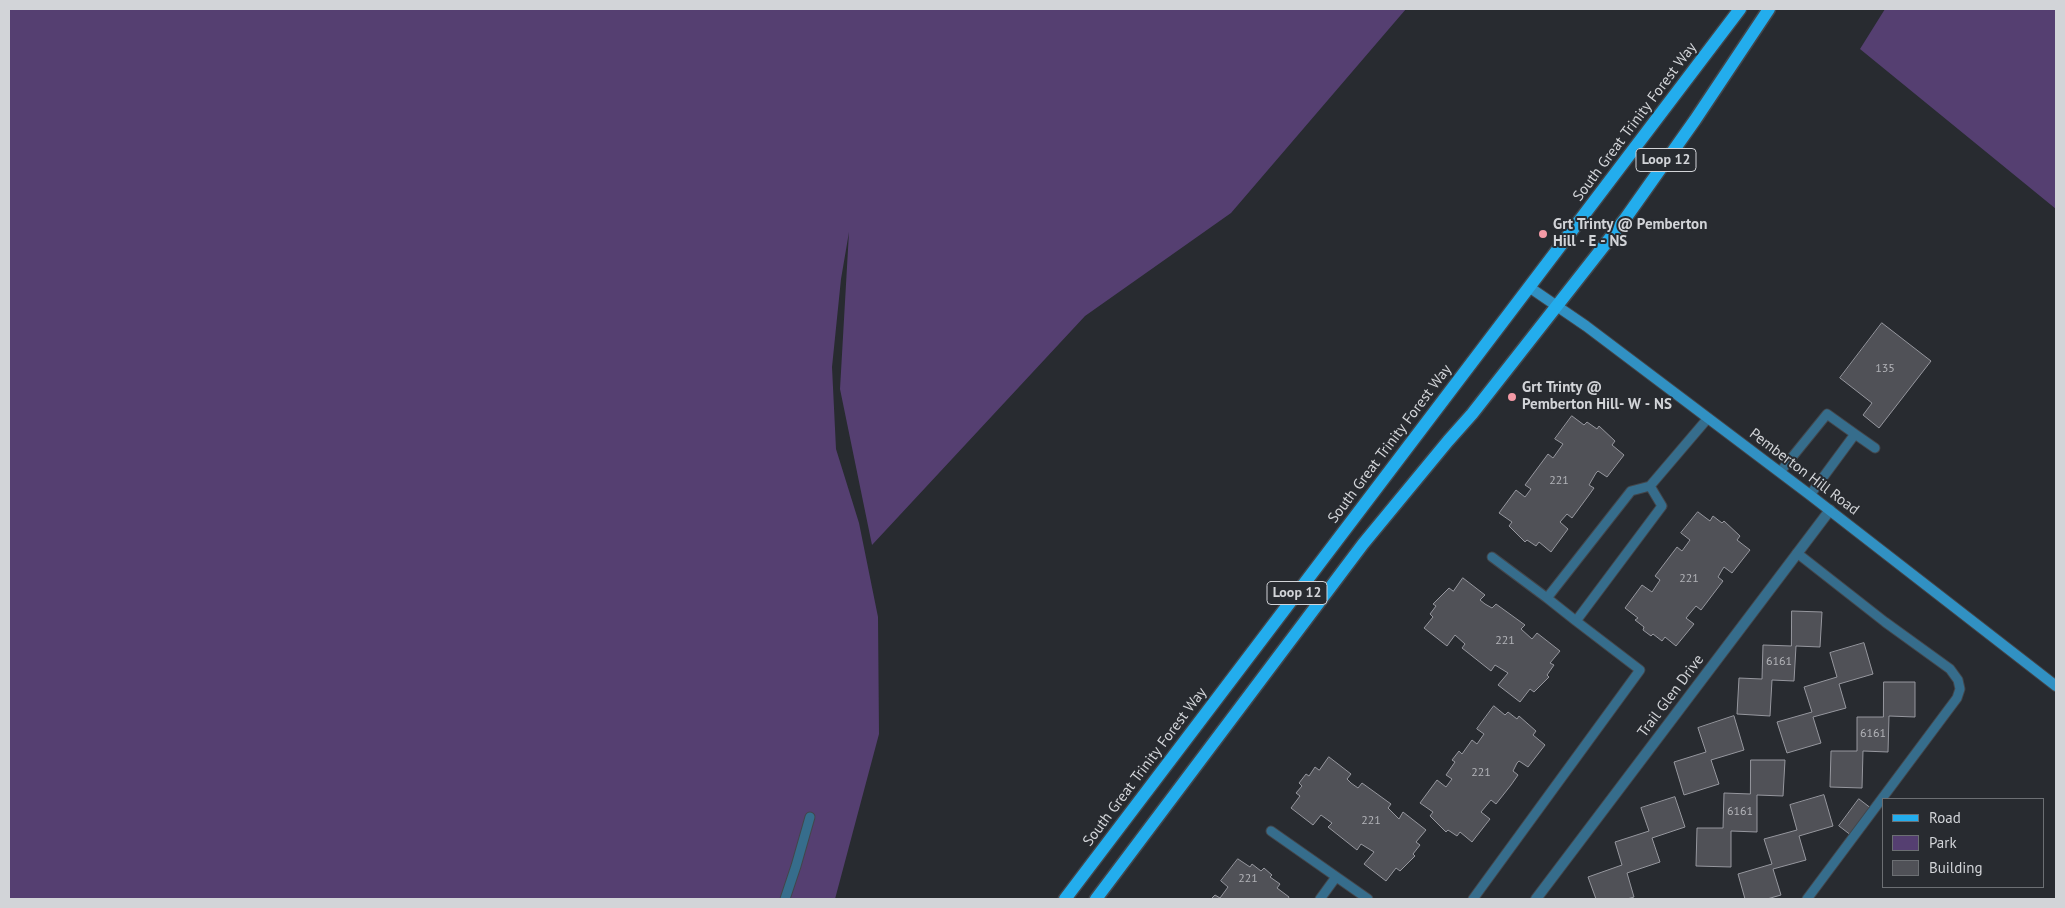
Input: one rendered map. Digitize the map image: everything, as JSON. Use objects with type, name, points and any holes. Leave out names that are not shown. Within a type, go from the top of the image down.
[{"type":"main road","name":"South Great Trinity Forest Way","points":[[1065,899],[1740,9]]},
{"type":"main road","name":"Loop 12","points":[[1096,899],[1363,544],[1472,414],[1630,211],[1695,120],[1769,9]]},
{"type":"street","name":"Pemberton Hill Road","points":[[1529,287],[1780,472],[2056,686]]},
{"type":"street","name":"Trail Glen Drive","points":[[1536,899],[1830,510]]},
{"type":"lane","points":[[1780,472],[1827,414],[1875,448]]},
{"type":"lane","points":[[1547,598],[1631,491],[1650,486],[1708,418]]},
{"type":"lane","points":[[1810,495],[1855,434]]},
{"type":"lane","points":[[1576,621],[1662,506],[1650,486]]},
{"type":"lane","points":[[1797,553],[1950,669],[1958,680],[1960,689],[1957,698],[1883,798]]},
{"type":"lane","points":[[1473,899],[1640,670],[1492,557]]},
{"type":"lane","points":[[1808,899],[1882,799]]},
{"type":"lane","points":[[785,899],[810,817]]},
{"type":"lane","points":[[1271,831],[1368,899]]},
{"type":"lane","points":[[1320,899],[1336,877]]},
{"type":"green space","points":[[9,9],[1406,9],[1231,213],[1085,316],[872,545],[840,389],[849,232],[841,279],[832,367],[836,449],[859,523],[878,617],[879,734],[835,899],[9,899]]},
{"type":"green space","points":[[1885,9],[2056,9],[2056,209],[1860,49]]},
{"type":"building","points":[[1882,323],[1931,361],[1879,428],[1863,415],[1872,403],[1840,378]]},
{"type":"building","points":[[1572,416],[1584,425],[1587,422],[1597,429],[1599,426],[1615,441],[1612,445],[1624,455],[1607,477],[1598,471],[1596,473],[1589,485],[1594,488],[1589,495],[1572,518],[1567,514],[1560,522],[1568,529],[1551,552],[1539,542],[1536,546],[1527,540],[1525,542],[1509,526],[1512,522],[1499,513],[1516,490],[1525,497],[1531,489],[1525,485],[1548,454],[1553,458],[1563,444],[1555,439]]},
{"type":"building","points":[[1698,512],[1710,521],[1713,516],[1722,523],[1724,521],[1740,536],[1737,540],[1750,550],[1732,573],[1724,567],[1718,577],[1723,581],[1701,610],[1696,606],[1686,618],[1694,624],[1676,646],[1665,637],[1662,641],[1653,634],[1651,636],[1635,620],[1638,618],[1625,608],[1642,585],[1652,592],[1660,580],[1655,576],[1677,547],[1682,551],[1690,540],[1681,533]]},
{"type":"building","points":[[1463,578],[1485,595],[1480,600],[1485,604],[1492,608],[1496,604],[1525,625],[1521,629],[1532,639],[1537,633],[1560,651],[1550,663],[1554,665],[1547,675],[1549,677],[1534,692],[1530,689],[1520,702],[1498,685],[1508,673],[1495,665],[1491,671],[1462,648],[1465,644],[1455,635],[1447,646],[1424,628],[1433,617],[1430,614],[1436,606],[1433,604],[1449,588],[1453,591]]},
{"type":"building","points":[[1792,611],[1822,612],[1820,647],[1796,646],[1794,681],[1772,680],[1770,716],[1737,714],[1739,678],[1762,679],[1763,645],[1791,646]]},
{"type":"building","points":[[1864,643],[1873,674],[1839,684],[1846,708],[1813,717],[1821,743],[1787,753],[1777,722],[1812,712],[1804,687],[1837,677],[1830,653]]},
{"type":"building","points":[[1884,682],[1915,682],[1915,717],[1889,716],[1888,752],[1863,751],[1862,788],[1830,787],[1831,751],[1857,751],[1857,717],[1883,717]]},
{"type":"building","points":[[1494,706],[1505,715],[1508,712],[1517,719],[1519,716],[1536,731],[1533,735],[1545,745],[1528,767],[1519,761],[1517,763],[1513,771],[1518,775],[1511,785],[1496,804],[1491,800],[1481,812],[1490,819],[1472,842],[1460,832],[1457,836],[1448,830],[1446,832],[1430,816],[1433,812],[1420,803],[1437,780],[1446,787],[1452,779],[1446,775],[1455,762],[1452,760],[1459,751],[1462,754],[1472,740],[1477,744],[1484,734],[1477,729]]},
{"type":"building","points":[[1734,716],[1744,750],[1711,760],[1719,784],[1684,795],[1674,762],[1706,752],[1698,728]]},
{"type":"building","points":[[1329,757],[1351,774],[1347,779],[1351,783],[1358,788],[1362,783],[1391,804],[1388,808],[1399,819],[1403,812],[1426,830],[1416,842],[1420,845],[1413,854],[1415,856],[1400,871],[1396,868],[1386,881],[1364,864],[1374,852],[1361,844],[1357,850],[1328,827],[1332,823],[1321,815],[1313,825],[1291,808],[1300,796],[1296,793],[1302,786],[1299,783],[1306,774],[1309,776],[1315,767],[1319,770]]},
{"type":"building","points":[[1751,760],[1785,760],[1783,796],[1757,795],[1757,832],[1731,831],[1731,867],[1696,866],[1697,828],[1723,828],[1724,793],[1750,794]]},
{"type":"building","points":[[1824,795],[1833,826],[1799,836],[1806,860],[1773,869],[1781,895],[1767,899],[1745,899],[1738,874],[1772,864],[1764,839],[1797,830],[1790,805]]},
{"type":"building","points":[[1675,797],[1685,827],[1652,838],[1660,862],[1627,873],[1634,897],[1627,899],[1596,899],[1588,877],[1622,865],[1615,842],[1649,831],[1641,808]]},
{"type":"building","points":[[1859,799],[1872,809],[1852,836],[1839,826]]},
{"type":"building","points":[[1238,859],[1250,867],[1252,864],[1261,871],[1264,868],[1272,875],[1270,877],[1280,884],[1277,888],[1289,897],[1288,899],[1211,899],[1215,895],[1220,898],[1228,887],[1221,881]]},
{"type":"place","name":"Grt Trinty @ Pemberton Hill - E - NS","points":[[1543,234]]},
{"type":"place","name":"Grt Trinty @ Pemberton Hill- W - NS","points":[[1512,397]]}]
